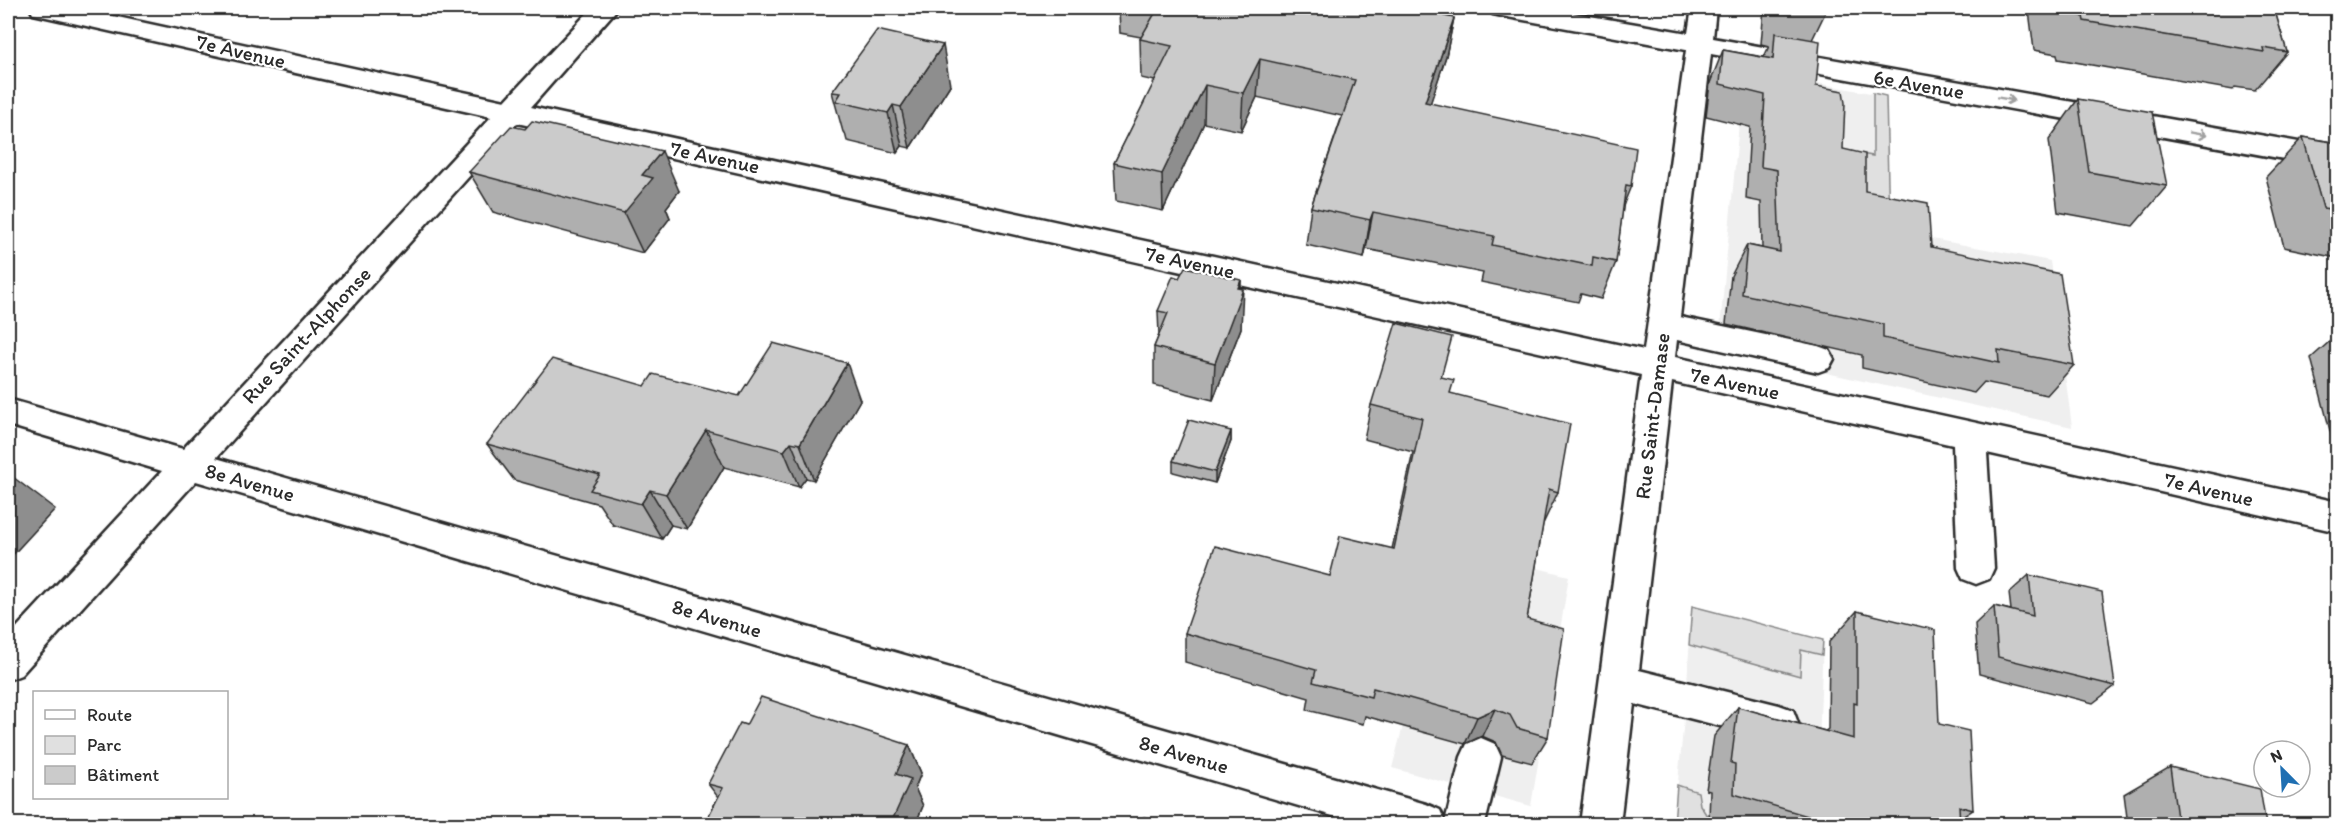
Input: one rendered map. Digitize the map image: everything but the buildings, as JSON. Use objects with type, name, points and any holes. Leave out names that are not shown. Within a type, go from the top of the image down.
[{"type":"street","name":"7e Avenue","points":[[42,8],[2337,517]]},
{"type":"street","name":"Rue Saint-Alphonse","points":[[8,663],[606,8]]},
{"type":"street","name":"6e Avenue","points":[[1502,8],[2337,159]]},
{"type":"street","name":"Rue Saint-Damase","points":[[1600,825],[1704,8]]},
{"type":"street","points":[[1842,70],[1842,99]]},
{"type":"street","points":[[1664,325],[1818,359]]},
{"type":"street","name":"8e Avenue","points":[[8,412],[1426,825]]},
{"type":"street","points":[[1969,435],[1976,568]]},
{"type":"street","points":[[1618,682],[1795,727]]},
{"type":"street","points":[[1465,825],[1481,757]]},
{"type":"shaded area","points":[[1744,69],[1886,96],[1889,231],[2050,261],[2072,427],[1718,349]]},
{"type":"shaded area","points":[[1450,546],[1569,576],[1531,806],[1392,768]]},
{"type":"shaded area","points":[[1692,606],[1823,640],[1816,824],[1674,824]]},
{"type":"green space","points":[[1873,93],[1886,96],[1889,227],[1814,146],[1873,156]]},
{"type":"green space","points":[[1692,606],[1823,640],[1822,655],[1801,650],[1800,676],[1689,645]]},
{"type":"green space","points":[[1677,785],[1698,792],[1700,805],[1709,819],[1727,824],[1674,824]]}]
